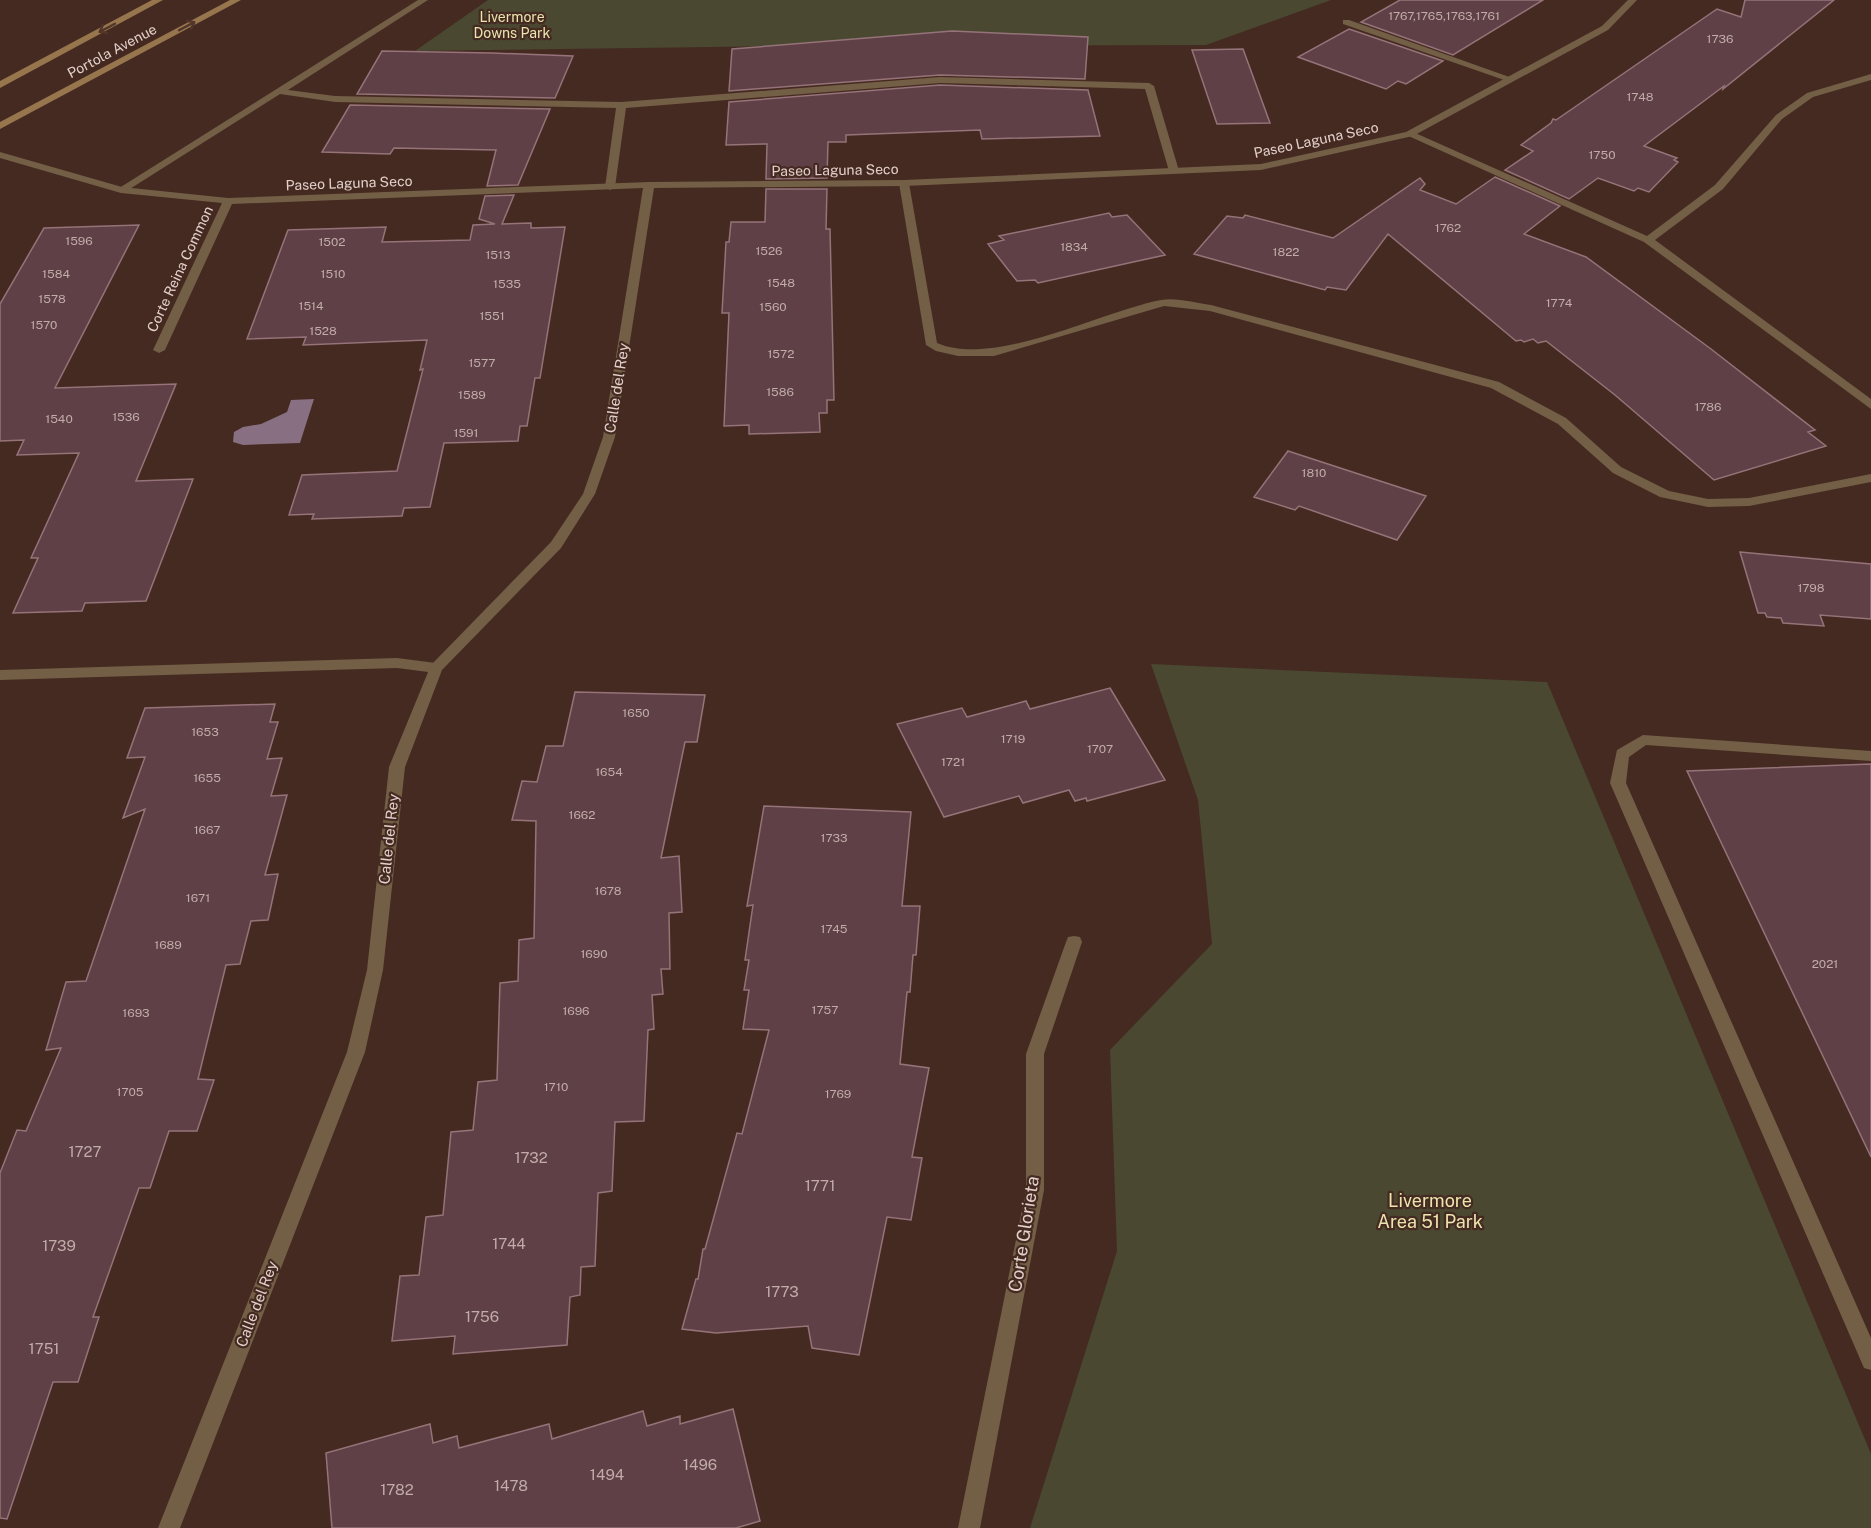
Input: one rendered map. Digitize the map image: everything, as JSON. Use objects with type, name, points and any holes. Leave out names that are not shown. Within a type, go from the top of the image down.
[{"type":"main road","name":"Portola Avenue","points":[[0,85],[159,0]]},
{"type":"main road","name":"Portola Avenue","points":[[0,126],[237,0]]},
{"type":"street","points":[[121,190],[424,0]]},
{"type":"street","name":"Paseo Laguna Seco","points":[[0,155],[121,190],[228,201],[649,185],[904,183],[1261,167],[1408,134],[1605,28],[1633,0]]},
{"type":"street","points":[[1346,21],[1510,79]]},
{"type":"street","points":[[1648,240],[1719,187],[1779,117],[1810,95],[1871,77]]},
{"type":"street","points":[[278,92],[335,99],[621,105],[940,80],[1149,86],[1174,171]]},
{"type":"street","points":[[610,187],[621,105]]},
{"type":"street","points":[[1408,134],[1648,240],[1871,405]]},
{"type":"street","points":[[904,183],[932,345],[944,351],[981,353],[1003,351],[1163,303],[1211,308],[1495,385],[1562,421],[1617,470],[1665,494],[1708,503],[1749,502],[1871,478]]},
{"type":"street","name":"Calle del Rey","points":[[169,1528],[356,1052],[375,970],[397,767],[436,668],[556,545],[589,494],[609,437],[649,185]]},
{"type":"street","name":"Corte Reina Common","points":[[159,350],[228,201]]},
{"type":"street","points":[[0,675],[397,663],[436,668]]},
{"type":"street","points":[[1871,756],[1643,740],[1622,754],[1618,783],[1871,1361]]},
{"type":"street","name":"Corte Glorieta","points":[[969,1528],[1035,1190],[1035,1054],[1074,942]]},
{"type":"green space","name":"Livermore Downs Park","points":[[488,0],[1331,0],[1206,45],[788,46],[415,51]]},
{"type":"green space","name":"Livermore Area 51 Park","points":[[1151,664],[1547,682],[1871,1454],[1871,1528],[1030,1528],[1117,1251],[1110,1050],[1212,944],[1198,800]]},
{"type":"shaded area","points":[[314,399],[300,443],[243,445],[233,442],[234,432],[243,427],[261,424],[287,412],[291,400]]},
{"type":"building","points":[[1400,0],[1543,0],[1453,55],[1361,22]]},
{"type":"building","points":[[1745,0],[1834,0],[1723,89],[1724,86],[1644,146],[1677,158],[1674,160],[1678,162],[1649,192],[1638,188],[1634,191],[1598,178],[1569,199],[1505,170],[1533,151],[1521,145],[1551,123],[1553,119],[1556,120],[1717,9],[1741,17]]},
{"type":"building","points":[[1349,29],[1443,61],[1406,84],[1398,81],[1386,89],[1298,57]]},
{"type":"building","points":[[952,31],[1088,37],[1085,79],[940,75],[729,91],[732,49]]},
{"type":"building","points":[[1243,49],[1270,123],[1217,124],[1192,50]]},
{"type":"building","points":[[382,51],[573,56],[555,98],[357,94]]},
{"type":"building","points":[[940,85],[1088,90],[1100,136],[982,139],[980,130],[846,135],[846,142],[828,142],[827,178],[766,179],[767,144],[726,145],[729,102]]},
{"type":"building","points":[[350,105],[550,109],[518,185],[487,186],[496,150],[394,148],[390,154],[322,152]]},
{"type":"building","points":[[1495,177],[1560,206],[1524,234],[1586,257],[1711,349],[1815,430],[1808,432],[1826,446],[1714,480],[1615,395],[1546,341],[1538,343],[1533,339],[1524,342],[1516,341],[1388,234],[1346,290],[1327,287],[1325,290],[1194,254],[1227,216],[1243,218],[1245,215],[1333,238],[1420,178],[1425,184],[1420,190],[1456,204]]},
{"type":"building","points":[[766,189],[827,189],[826,229],[830,229],[834,400],[827,400],[827,413],[819,413],[820,432],[749,434],[749,425],[724,426],[729,313],[722,313],[726,242],[729,242],[731,222],[765,222]]},
{"type":"building","points":[[514,195],[502,224],[531,223],[531,228],[565,227],[540,378],[535,378],[527,426],[520,426],[518,441],[444,443],[430,507],[404,508],[402,516],[312,519],[314,514],[289,515],[302,475],[397,471],[423,369],[420,370],[427,340],[303,345],[306,337],[247,339],[288,230],[386,227],[382,242],[470,240],[473,225],[495,224],[479,219],[485,196]]},
{"type":"building","points":[[1109,213],[1112,217],[1127,215],[1165,255],[1038,283],[1035,280],[1017,281],[988,244],[1004,240],[999,236]]},
{"type":"building","points":[[139,225],[55,388],[176,384],[136,481],[193,479],[146,601],[85,603],[82,611],[13,613],[38,558],[31,558],[79,453],[17,455],[24,440],[0,441],[0,304],[44,228]]},
{"type":"building","points":[[1288,451],[1426,496],[1397,540],[1299,506],[1295,510],[1254,497]]},
{"type":"building","points":[[1740,552],[1871,564],[1871,619],[1820,615],[1824,626],[1783,623],[1781,618],[1767,617],[1765,613],[1758,613]]},
{"type":"building","points":[[1110,688],[1165,780],[1087,801],[1086,798],[1075,801],[1069,790],[1023,803],[1019,796],[944,817],[897,724],[962,708],[967,717],[1026,701],[1030,709]]},
{"type":"building","points":[[575,692],[705,695],[697,742],[685,742],[661,858],[679,856],[682,912],[669,913],[670,969],[661,969],[663,994],[652,995],[654,1029],[648,1030],[644,1121],[615,1122],[612,1191],[598,1193],[595,1266],[581,1267],[580,1295],[570,1297],[567,1345],[453,1354],[455,1336],[392,1341],[400,1276],[419,1275],[426,1217],[443,1215],[451,1132],[473,1130],[478,1082],[497,1080],[500,983],[518,981],[519,940],[534,938],[536,821],[512,820],[522,781],[537,782],[546,746],[563,746]]},
{"type":"building","points":[[275,704],[270,722],[278,722],[267,759],[282,758],[271,796],[287,795],[265,875],[278,874],[268,920],[251,921],[240,964],[226,965],[198,1079],[214,1080],[197,1131],[169,1131],[150,1188],[139,1188],[93,1317],[99,1317],[78,1382],[53,1382],[7,1519],[0,1518],[0,1173],[17,1130],[26,1131],[61,1048],[46,1050],[66,982],[86,981],[145,809],[123,818],[145,757],[127,758],[145,708]]},
{"type":"building","points":[[1871,764],[1871,1157],[1687,771]]},
{"type":"building","points":[[764,806],[911,812],[902,906],[920,906],[916,955],[913,955],[910,992],[907,992],[900,1064],[929,1068],[912,1157],[922,1158],[911,1220],[887,1217],[859,1355],[812,1348],[808,1326],[716,1333],[682,1329],[696,1279],[698,1279],[703,1249],[705,1249],[737,1133],[742,1134],[769,1030],[743,1029],[749,990],[744,990],[749,960],[745,960],[753,905],[747,906]]},
{"type":"building","points":[[733,1409],[760,1521],[736,1528],[332,1528],[326,1453],[430,1424],[433,1443],[457,1436],[459,1448],[549,1424],[552,1439],[643,1411],[647,1426],[680,1416],[680,1424]]}]
